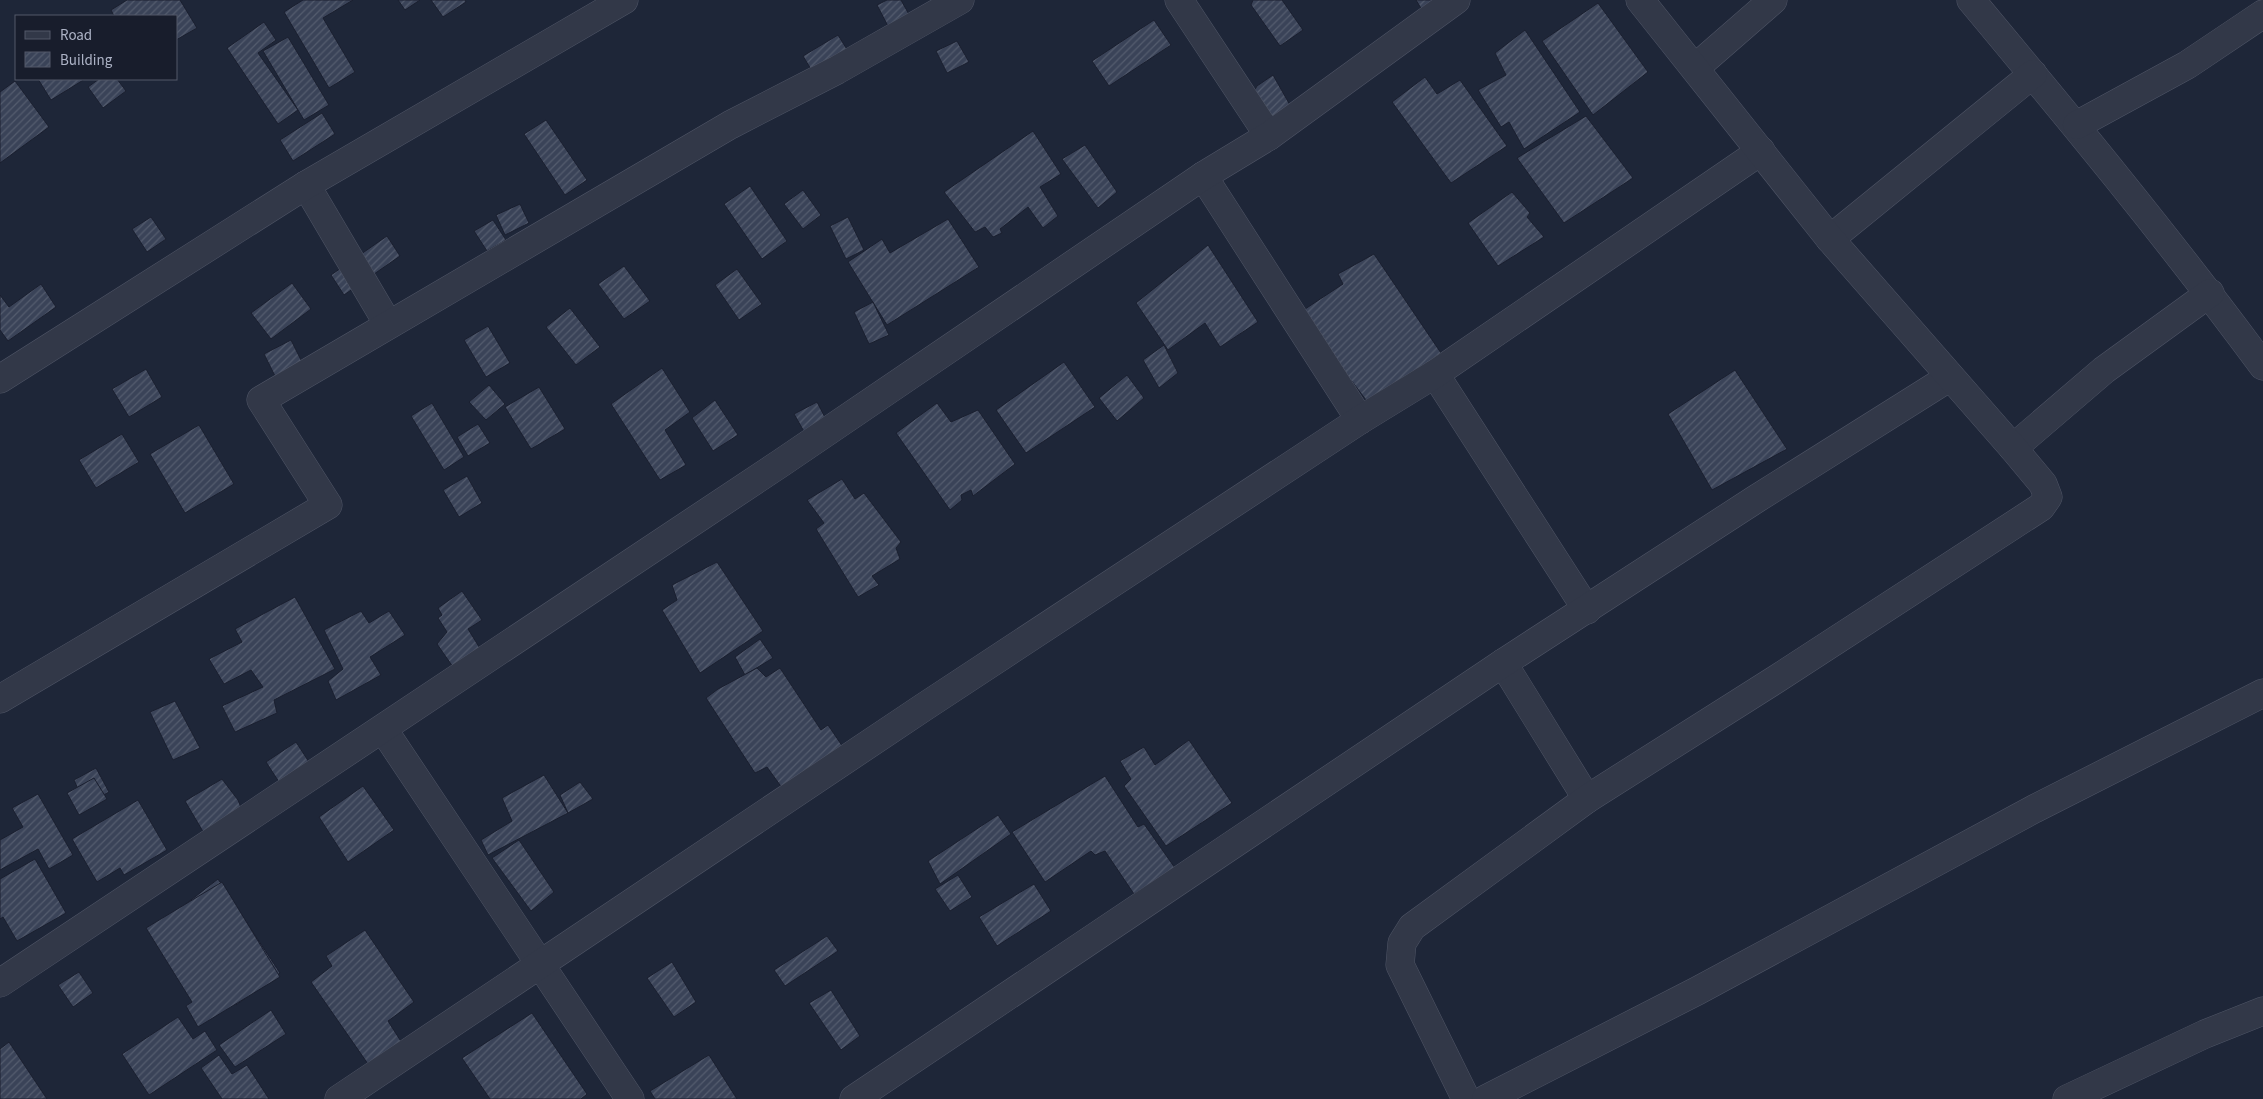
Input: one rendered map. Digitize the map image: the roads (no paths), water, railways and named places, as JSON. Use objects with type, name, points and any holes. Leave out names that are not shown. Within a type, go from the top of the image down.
[{"type":"street","points":[[0,380],[306,185],[624,0]]},
{"type":"street","points":[[0,699],[328,504],[261,400],[730,125],[837,70],[960,0]]},
{"type":"street","points":[[1179,0],[1269,136]]},
{"type":"street","points":[[0,984],[782,463],[1203,176],[1269,136],[1456,0]]},
{"type":"street","points":[[1640,0],[1830,239],[2013,448],[2043,484],[2048,497],[2040,507],[1778,678],[1587,799],[1412,927],[1402,943],[1400,965],[1465,1097],[1723,977],[2034,809],[2263,693]]},
{"type":"street","points":[[1695,68],[1773,0]]},
{"type":"street","points":[[1971,0],[2077,125],[2210,293],[2263,366]]},
{"type":"street","points":[[2077,125],[2187,64],[2263,14]]},
{"type":"street","points":[[1830,239],[2033,74]]},
{"type":"street","points":[[339,1099],[924,707],[1360,420],[1435,374],[1761,151]]},
{"type":"street","points":[[1203,176],[1360,420]]},
{"type":"street","points":[[306,185],[388,324]]},
{"type":"street","points":[[2013,448],[2104,370],[2210,293]]},
{"type":"street","points":[[1435,374],[1587,610]]},
{"type":"street","points":[[854,1099],[1503,663],[1756,499],[1950,377]]},
{"type":"street","points":[[1503,663],[1587,799]]},
{"type":"street","points":[[383,730],[630,1099]]},
{"type":"street","points":[[2067,1099],[2205,1034],[2263,1011]]}]
